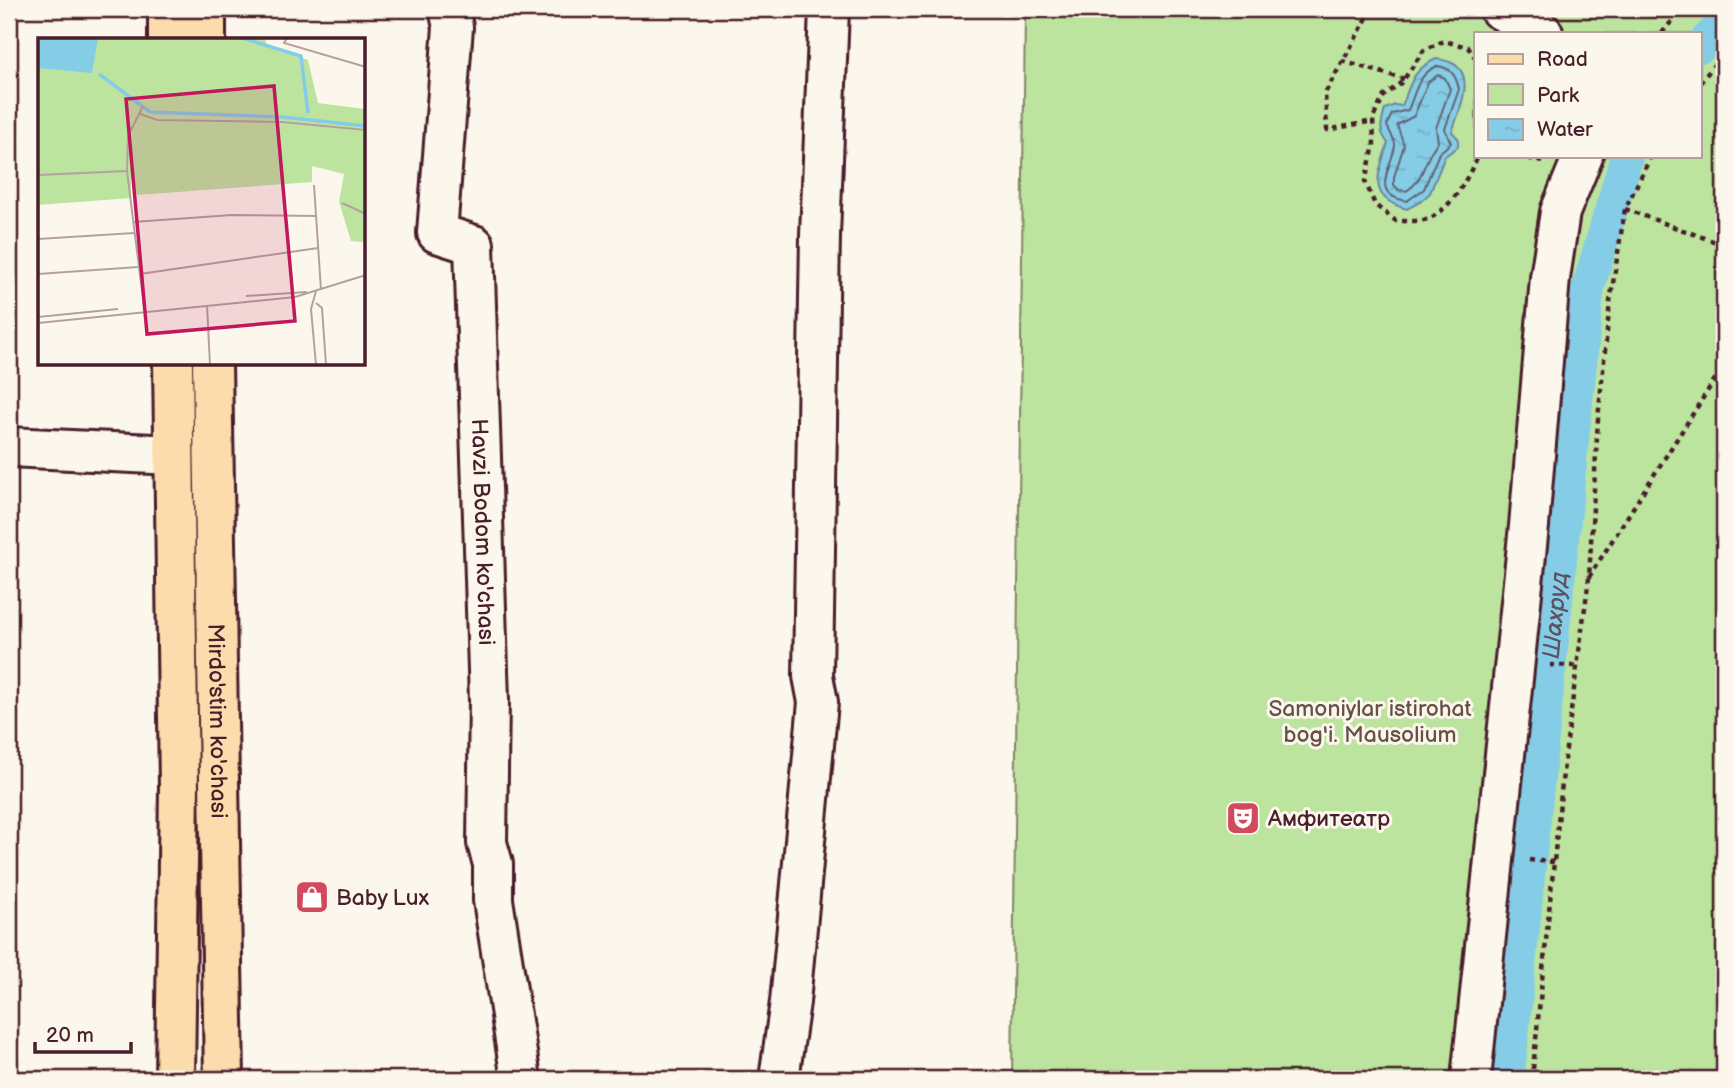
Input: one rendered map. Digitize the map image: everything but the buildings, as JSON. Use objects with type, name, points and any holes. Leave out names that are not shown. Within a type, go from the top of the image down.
[{"type":"main road","points":[[168,9],[168,38]]},
{"type":"main road","points":[[206,9],[206,38]]},
{"type":"main road","name":"Mirdo'stim ko'chasi","points":[[173,366],[179,788],[175,1079]]},
{"type":"main road","name":"Mirdo'stim ko'chasi","points":[[212,366],[223,1079]]},
{"type":"street","name":"Havzi Bodom ko'chasi","points":[[450,9],[453,27],[437,233],[474,245],[489,700],[487,843],[493,864],[493,901],[521,1079]]},
{"type":"street","points":[[779,1079],[790,1002],[818,702],[813,676],[813,649],[820,235],[829,9]]},
{"type":"street","points":[[1499,9],[1541,32]]},
{"type":"street","points":[[1471,1079],[1530,526],[1550,278],[1560,212],[1582,158]]},
{"type":"street","points":[[9,447],[174,454]]},
{"type":"path","points":[[1372,9],[1325,93],[1327,130],[1373,121]]},
{"type":"path","points":[[1663,32],[1682,9]]},
{"type":"path","points":[[1474,56],[1468,47],[1444,41],[1424,50],[1404,79],[1384,96],[1373,121],[1374,146],[1365,181],[1375,205],[1396,221],[1429,219],[1450,203],[1477,158]]},
{"type":"path","points":[[1702,81],[1722,60],[1724,52]]},
{"type":"path","points":[[1342,61],[1404,79]]},
{"type":"path","points":[[1532,1079],[1576,666],[1589,578],[1598,419],[1615,262],[1625,209],[1650,158]]},
{"type":"path","points":[[1625,209],[1724,245]]},
{"type":"path","points":[[1589,578],[1724,365]]},
{"type":"path","points":[[1717,377],[1724,389]]},
{"type":"path","points":[[1563,666],[1576,666]]},
{"type":"path","points":[[1544,861],[1555,862]]},
{"type":"green space","name":"Samoniylar istirohat bog'i. Mausolium","points":[[1237,9],[1724,9],[1724,1079],[1012,1079],[1025,13],[1236,12]]},
{"type":"water","points":[[1436,59],[1450,62],[1459,68],[1464,77],[1463,98],[1452,132],[1458,138],[1458,147],[1445,156],[1430,193],[1407,209],[1385,199],[1380,192],[1379,175],[1388,143],[1383,135],[1382,123],[1385,109],[1395,105],[1402,106],[1417,73]]},
{"type":"waterway","name":"Шахруд","points":[[1702,45],[1724,22]]},
{"type":"waterway","name":"Шахруд","points":[[1508,1079],[1588,288],[1626,158]]},
{"type":"place","name":"Амфитеатр","points":[[1243,818]]},
{"type":"place","name":"Baby Lux","points":[[312,897]]}]
